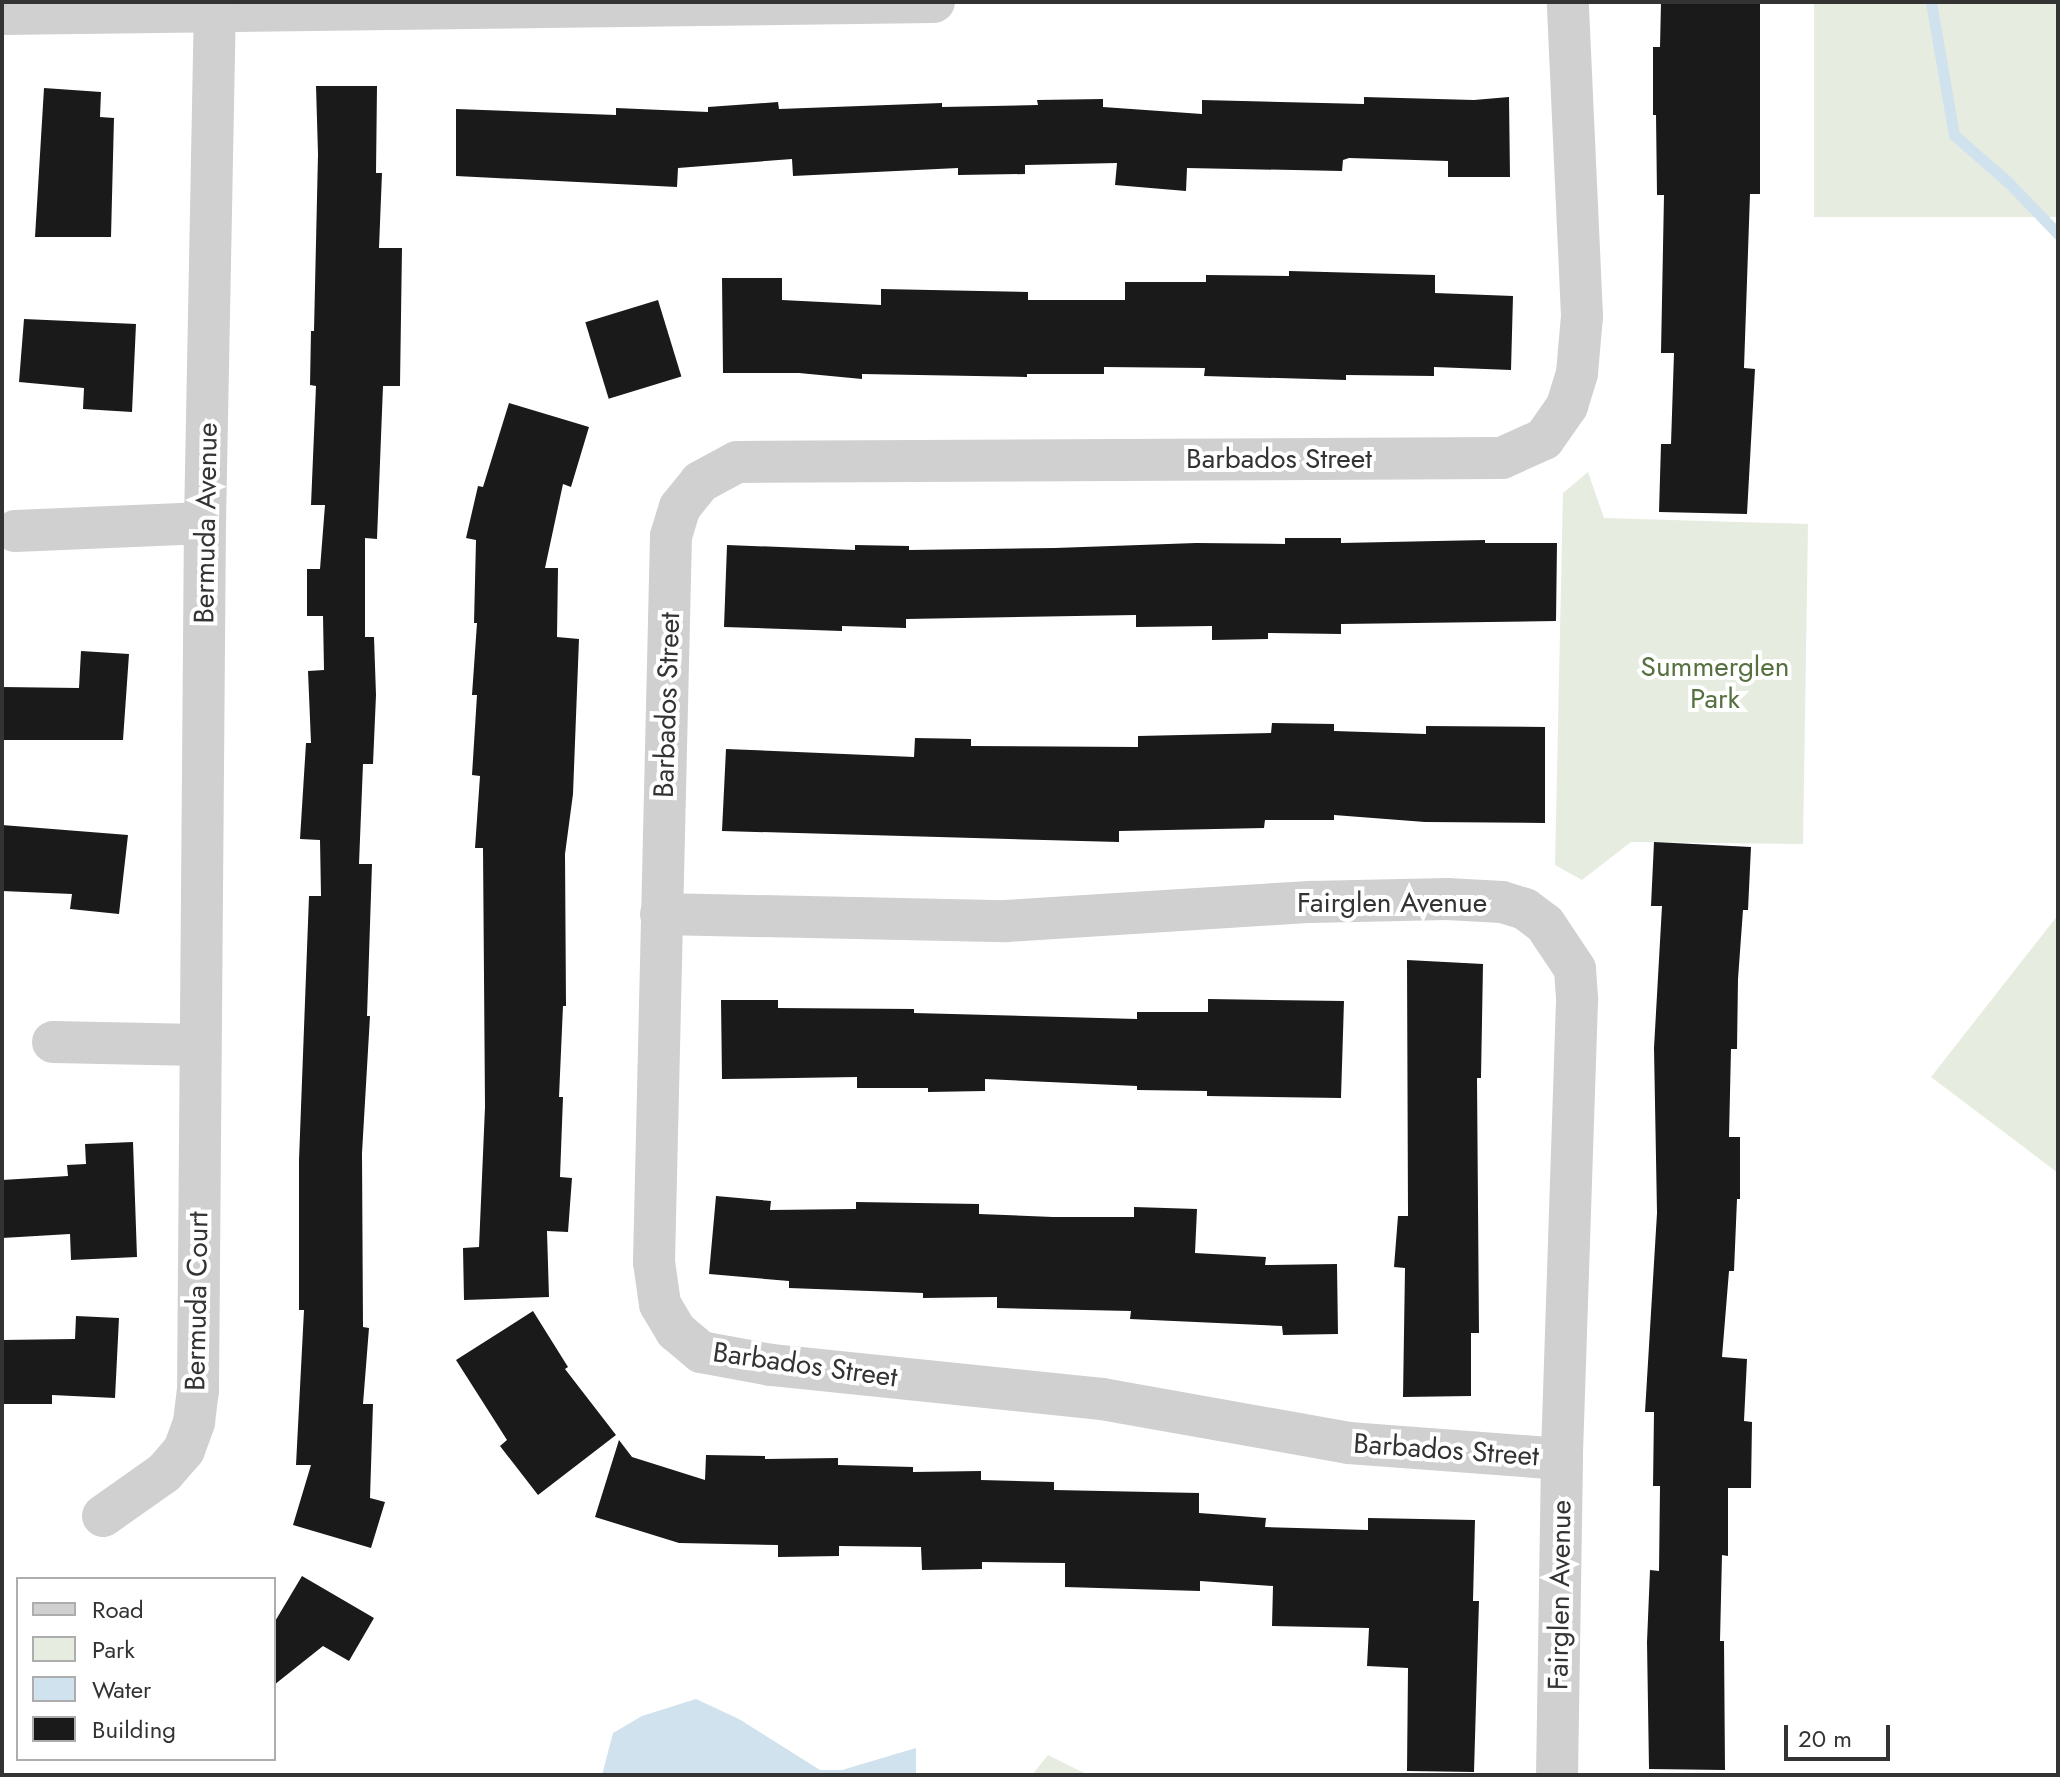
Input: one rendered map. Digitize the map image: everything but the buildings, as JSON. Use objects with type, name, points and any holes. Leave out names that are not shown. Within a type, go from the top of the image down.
[{"type":"street","points":[[2,14],[215,8],[934,2]]},
{"type":"street","name":"Barbados Street","points":[[1562,1459],[1349,1443],[1102,1399],[771,1365],[701,1352],[676,1331],[660,1304],[654,1262],[671,536],[680,507],[700,482],[737,462],[1502,458],[1544,439],[1567,406],[1577,373],[1582,316],[1568,2]]},
{"type":"street","name":"Bermuda Avenue","points":[[199,1045],[215,8]]},
{"type":"street","points":[[15,531],[205,523]]},
{"type":"street","name":"Fairglen Avenue","points":[[661,914],[1006,921],[1310,902],[1447,899],[1502,902],[1525,909],[1545,924],[1575,969],[1577,1001],[1562,1459],[1557,1775]]},
{"type":"street","points":[[53,1042],[199,1045]]},
{"type":"street","name":"Bermuda Court","points":[[103,1516],[164,1473],[184,1450],[194,1422],[198,1391],[199,1045]]},
{"type":"green space","points":[[1814,2],[2058,2],[2058,217],[1814,217]]},
{"type":"green space","name":"Summerglen Park","points":[[1588,472],[1604,518],[1808,524],[1803,844],[1631,842],[1582,880],[1555,865],[1563,493]]},
{"type":"green space","points":[[2058,915],[2058,1173],[1931,1077]]},
{"type":"green space","points":[[1048,1755],[1088,1775],[1032,1775]]},
{"type":"water","points":[[696,1699],[739,1719],[820,1770],[842,1770],[916,1748],[916,1775],[602,1775],[613,1733],[642,1716]]},
{"type":"waterway","points":[[1931,2],[1954,135],[2008,182],[2058,234]]}]
